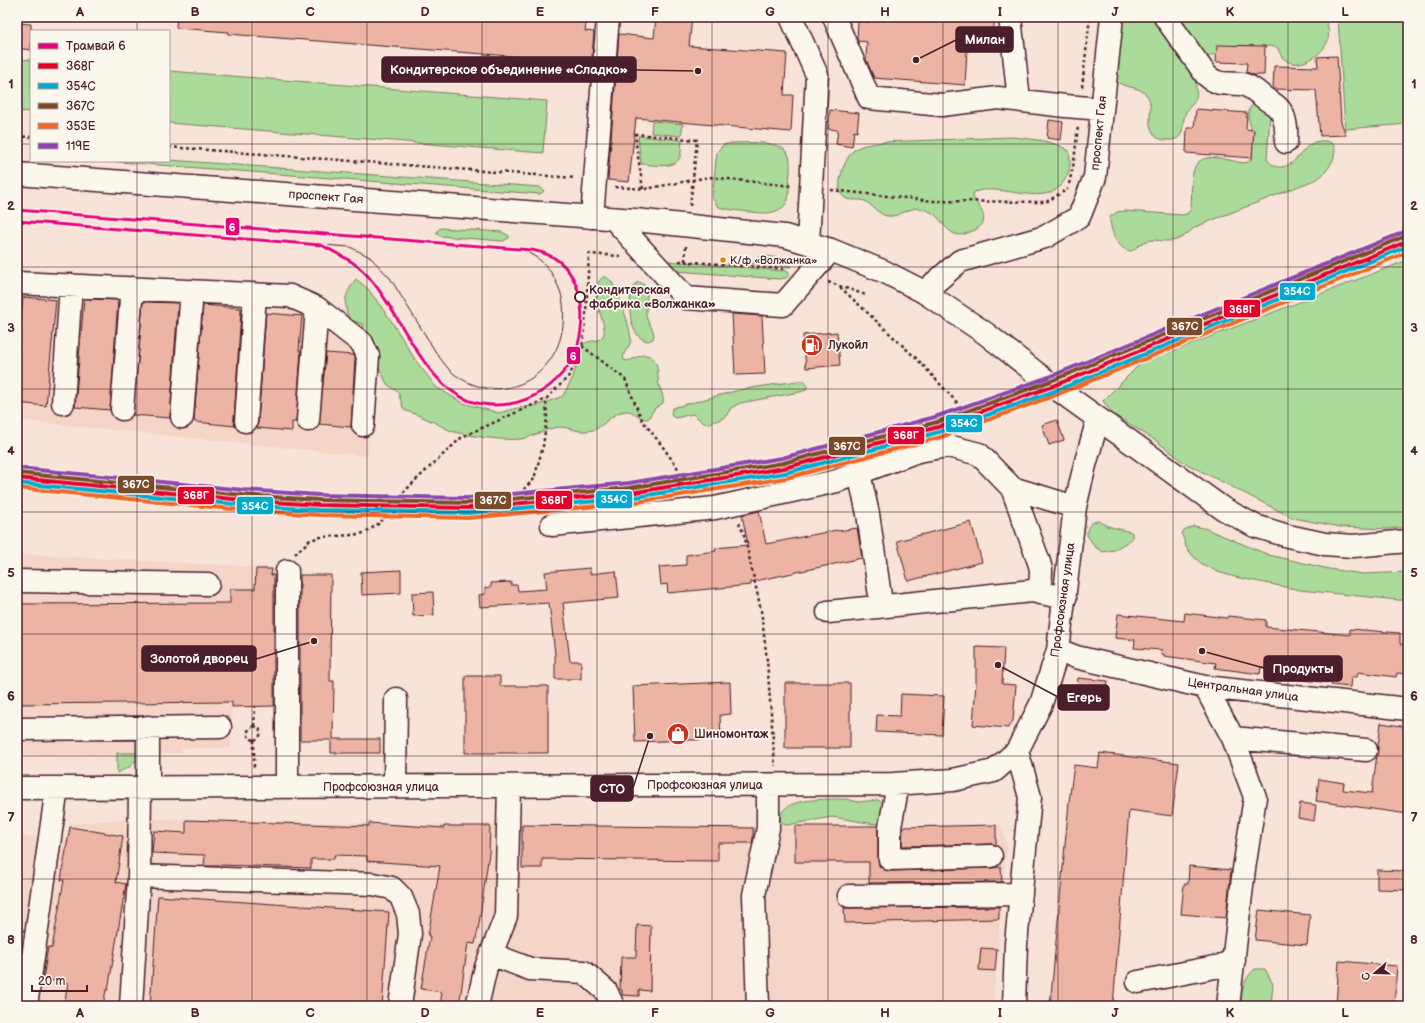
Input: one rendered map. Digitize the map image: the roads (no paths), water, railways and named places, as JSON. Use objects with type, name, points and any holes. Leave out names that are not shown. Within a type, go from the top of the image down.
[{"type":"street","points":[[592,217],[608,17]]},
{"type":"street","points":[[791,17],[817,76],[808,243]]},
{"type":"street","points":[[834,17],[869,98],[942,104],[998,98],[1080,108],[1102,109]]},
{"type":"street","points":[[1010,17],[1018,100]]},
{"type":"street","name":"проспект Гая","points":[[924,292],[960,261],[1045,237],[1079,216],[1095,177],[1112,17]]},
{"type":"street","points":[[1165,17],[1206,75],[1214,81],[1242,84],[1253,89],[1281,111],[1287,127],[1286,142]]},
{"type":"street","name":"проспект Гая","points":[[17,174],[635,220],[786,236],[831,250],[884,272],[924,292],[985,333],[1053,386],[1222,508],[1255,526],[1288,536],[1325,544],[1353,546],[1408,541]]},
{"type":"street","points":[[614,219],[686,298],[783,305],[831,250]]},
{"type":"street","points":[[17,283],[290,296],[317,308],[362,343],[368,356],[364,425]]},
{"type":"street","points":[[63,403],[71,285]]},
{"type":"street","points":[[122,409],[132,288]]},
{"type":"street","points":[[182,417],[192,292]]},
{"type":"street","points":[[246,421],[255,295]]},
{"type":"street","points":[[308,420],[317,308]]},
{"type":"street","name":"Профсоюзная улица","points":[[17,788],[898,784],[953,780],[994,771],[1017,751],[1041,704],[1058,650],[1076,506],[1085,465],[1098,419]]},
{"type":"street","points":[[552,525],[723,506],[837,481],[918,450],[948,446],[979,454],[1012,488],[1040,562],[1040,593]]},
{"type":"street","points":[[859,473],[868,514],[880,596],[879,607]]},
{"type":"street","points":[[1012,488],[1076,506]]},
{"type":"street","points":[[286,787],[287,571]]},
{"type":"street","points":[[17,581],[208,584]]},
{"type":"street","points":[[828,612],[1032,591],[1064,598]]},
{"type":"street","name":"Центральная улица","points":[[1058,650],[1076,657],[1205,687],[1408,709]]},
{"type":"street","points":[[1205,687],[1233,738],[1255,797],[1244,869],[1228,1006]]},
{"type":"street","points":[[395,786],[396,699]]},
{"type":"street","points":[[17,729],[220,726]]},
{"type":"street","points":[[131,1006],[148,727]]},
{"type":"street","points":[[1233,738],[1366,750]]},
{"type":"street","points":[[1014,1006],[1016,944],[1030,797],[1017,751]]},
{"type":"street","points":[[758,1006],[754,895],[768,828],[772,784]]},
{"type":"street","points":[[898,784],[890,827],[890,859],[990,856]]},
{"type":"street","points":[[477,1006],[486,967],[506,916],[509,786]]},
{"type":"street","points":[[26,1006],[57,788]]},
{"type":"street","points":[[139,876],[373,884],[392,888],[401,897],[408,914],[410,934],[400,1006]]},
{"type":"street","points":[[849,896],[1021,894]]},
{"type":"street","points":[[491,954],[530,970],[584,972],[606,990],[613,1006]]},
{"type":"street","points":[[1138,982],[1220,966],[1234,960]]},
{"type":"tram line","name":"6","points":[[17,210],[532,250],[543,253],[560,262],[569,272],[576,285],[582,312],[579,341],[568,366],[550,386],[542,391],[526,399],[509,404],[494,405],[479,403],[470,401],[454,392],[439,380],[415,348],[383,296],[366,274],[349,260],[321,245],[17,221]]},
{"type":"tram line","points":[[321,245],[350,247],[370,257],[390,278],[437,354],[449,369],[457,376],[474,385],[492,389],[509,387],[525,382],[539,373],[550,360],[559,344],[563,325],[563,310],[560,291],[546,265],[531,254],[509,247]]},
{"type":"place","name":"Милан","points":[[916,60]]},
{"type":"place","name":"Кондитерское объединение «Сладко»","points":[[698,71]]},
{"type":"place","name":"К/ф «Волжанка»","points":[[723,260]]},
{"type":"place","name":"Кондитерская фабрика «Волжанка»","points":[[580,297]]},
{"type":"place","name":"Лукойл","points":[[812,345]]},
{"type":"place","name":"Золотой дворец","points":[[314,641]]},
{"type":"place","name":"Продукты","points":[[1202,651]]},
{"type":"place","name":"Егерь","points":[[998,665]]},
{"type":"place","name":"Шиномонтаж","points":[[678,734]]},
{"type":"place","name":"СТО","points":[[650,736]]}]
